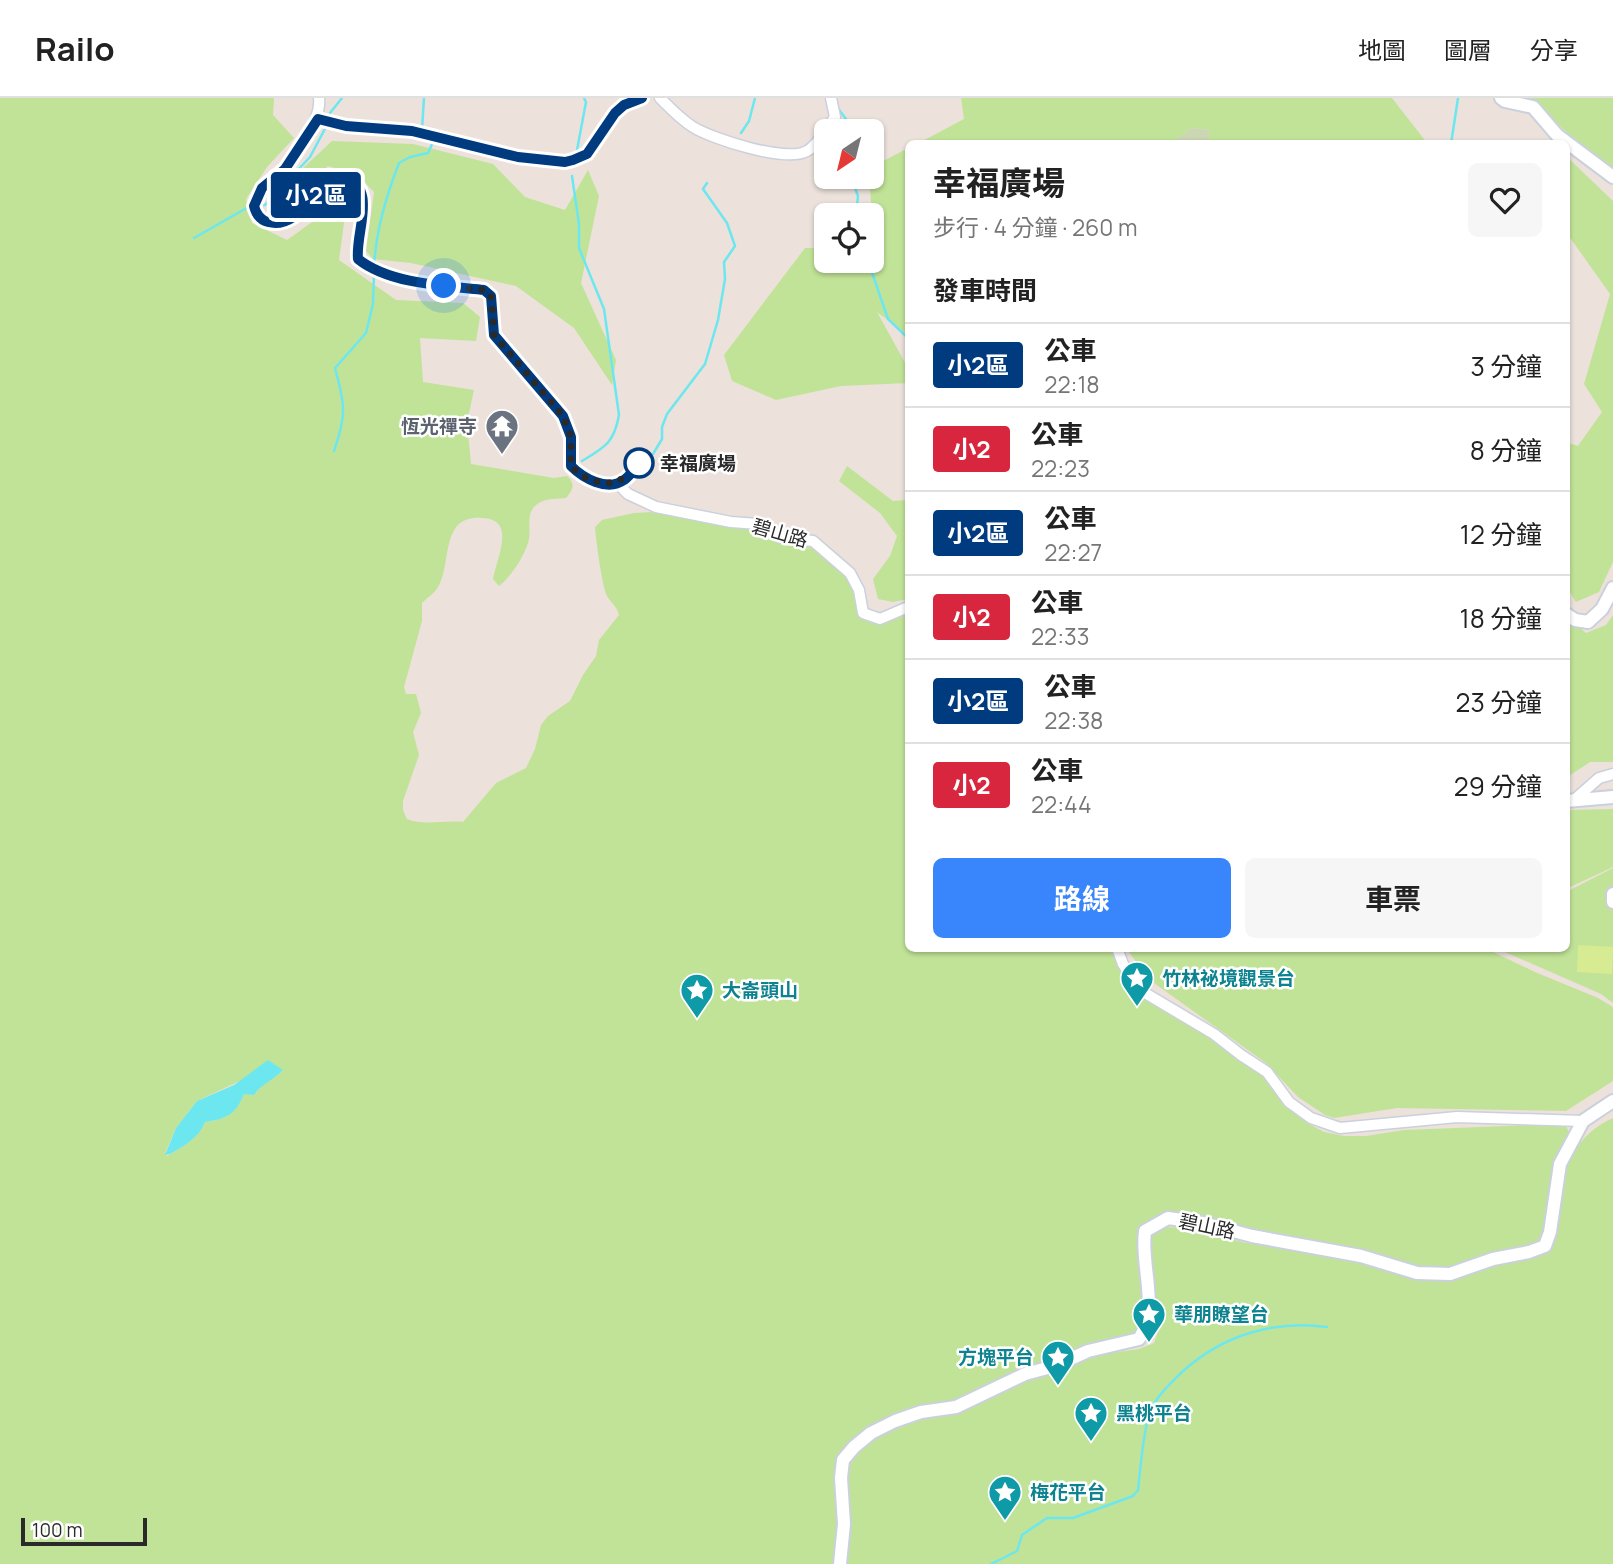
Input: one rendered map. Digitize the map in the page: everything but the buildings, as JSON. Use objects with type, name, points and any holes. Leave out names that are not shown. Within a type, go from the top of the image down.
[{"type":"street","points":[[319,98],[321,107],[318,119],[346,126],[412,131],[518,157],[565,162],[587,154],[615,113],[624,105],[642,98]]},
{"type":"street","points":[[660,98],[684,121],[711,136],[751,148],[797,154],[807,151],[835,117],[831,98]]},
{"type":"street","points":[[1501,98],[1533,107],[1564,140]]},
{"type":"street","name":"碧山路","points":[[318,119],[285,169],[262,188],[254,206],[256,213],[266,222],[279,223],[289,219],[328,183],[343,176],[352,179],[360,187],[363,198],[358,259],[370,269],[418,282],[484,290],[491,296],[494,335],[563,416],[571,437],[571,466],[590,480],[617,483],[628,494],[650,505],[731,522],[758,524],[779,537],[813,541],[850,573],[859,590],[863,613],[880,620],[905,608]]},
{"type":"street","points":[[1570,145],[1613,177]]},
{"type":"street","points":[[1570,617],[1588,622],[1602,609],[1613,588]]},
{"type":"street","points":[[1570,800],[1599,778],[1613,774]]},
{"type":"street","points":[[1570,800],[1613,797]]},
{"type":"street","points":[[1613,894],[1613,902]]},
{"type":"street","points":[[1119,952],[1140,990],[1204,1028],[1267,1072],[1289,1102],[1311,1118],[1340,1128],[1457,1117],[1583,1121]]},
{"type":"street","name":"碧山路","points":[[840,1564],[844,1524],[841,1478],[843,1460],[854,1447],[871,1433],[895,1421],[921,1412],[956,1407],[1025,1374],[1055,1366],[1087,1352],[1139,1339],[1145,1330],[1147,1312],[1148,1284],[1143,1246],[1145,1231],[1168,1218],[1361,1256],[1417,1273],[1450,1274],[1493,1259],[1545,1246],[1550,1232],[1560,1164],[1583,1121],[1613,1101]]},
{"type":"green space","points":[[0,98],[274,98],[273,115],[294,138],[267,167],[246,199],[252,223],[287,240],[347,201],[339,260],[396,300],[463,303],[480,317],[476,341],[420,338],[423,382],[474,390],[467,422],[471,464],[554,478],[567,476],[572,487],[566,498],[545,500],[532,510],[525,551],[513,571],[499,586],[493,579],[502,541],[499,525],[493,520],[472,518],[459,524],[453,532],[440,583],[422,603],[422,621],[404,687],[406,694],[416,694],[421,713],[413,732],[419,755],[403,801],[407,819],[420,822],[463,822],[496,783],[526,768],[535,749],[541,725],[548,716],[570,701],[596,656],[599,640],[619,615],[607,596],[601,573],[595,527],[602,520],[634,513],[674,511],[758,530],[787,545],[816,548],[850,579],[855,590],[860,618],[879,623],[905,615],[905,952],[1116,952],[1133,983],[1253,1067],[1295,1113],[1324,1132],[1366,1136],[1404,1130],[1557,1124],[1566,1126],[1570,1134],[1552,1173],[1539,1246],[1453,1269],[1426,1270],[1171,1214],[1146,1227],[1144,1304],[1138,1333],[949,1405],[848,1447],[836,1564],[0,1564]],"holes":[[[283,1070],[256,1093],[244,1094],[238,1106],[229,1114],[205,1122],[194,1138],[167,1156],[166,1151],[176,1128],[197,1101],[244,1079]]]},
{"type":"green space","points":[[961,98],[1392,98],[1425,140],[1208,140],[1210,130],[1192,128],[1175,140],[925,140],[964,119]]},
{"type":"green space","points":[[1529,98],[1613,98],[1613,169],[1573,138]]},
{"type":"green space","points":[[1192,128],[1210,130],[1208,140],[1175,140]]},
{"type":"green space","points":[[332,141],[413,144],[493,164],[525,197],[565,210],[588,170],[599,196],[581,283],[616,360],[612,385],[574,328],[516,286],[411,263],[373,259],[366,251],[374,192],[357,175],[328,166],[280,215],[270,206],[302,169]]},
{"type":"green space","points":[[905,150],[905,333],[877,312],[905,363],[905,383],[841,386],[776,400],[732,381],[724,355],[805,248],[814,248],[814,273],[884,273],[884,203],[871,203],[870,189],[884,189],[884,161]]},
{"type":"green space","points":[[1570,160],[1613,201],[1613,562],[1599,592],[1576,602],[1570,592],[1570,443],[1578,446],[1602,412],[1584,384],[1610,294],[1570,238]]},
{"type":"green space","points":[[847,466],[893,501],[905,500],[905,600],[893,602],[878,599],[873,579],[890,556],[897,536],[880,513],[839,481]]},
{"type":"green space","points":[[1613,615],[1613,762],[1590,762],[1570,775],[1570,619],[1586,633],[1606,625]]},
{"type":"green space","points":[[1613,809],[1613,867],[1570,887],[1570,810]]},
{"type":"green space","points":[[1613,868],[1613,1003],[1601,994],[1505,952],[1570,952],[1570,890]]},
{"type":"green space","points":[[1578,945],[1613,947],[1612,974],[1577,972]]},
{"type":"green space","points":[[1129,952],[1493,952],[1613,1007],[1613,1081],[1566,1111],[1397,1108],[1334,1118],[1298,1097],[1266,1063],[1147,978]]},
{"type":"green space","points":[[1613,1118],[1613,1564],[843,1564],[843,1481],[851,1453],[897,1423],[1089,1356],[1139,1349],[1154,1343],[1158,1331],[1146,1251],[1149,1234],[1165,1227],[1186,1228],[1246,1243],[1268,1244],[1376,1265],[1419,1278],[1439,1280],[1459,1276],[1485,1265],[1544,1254],[1554,1242],[1560,1187],[1573,1154],[1596,1128]]},
{"type":"water","points":[[268,1060],[283,1070],[254,1095],[244,1094],[230,1114],[205,1122],[199,1133],[190,1141],[165,1155],[176,1128],[197,1101],[234,1085]]},
{"type":"waterway","points":[[329,118],[342,98]]},
{"type":"waterway","points":[[422,129],[424,98]]},
{"type":"waterway","points":[[577,150],[586,102],[584,98]]},
{"type":"waterway","points":[[741,133],[749,121],[755,98]]},
{"type":"waterway","points":[[1452,140],[1458,98]]},
{"type":"waterway","points":[[837,107],[846,119]]},
{"type":"waterway","points":[[258,205],[265,205],[310,157],[327,125]]},
{"type":"waterway","points":[[374,267],[382,214],[399,163],[428,153],[433,142],[423,138]]},
{"type":"waterway","points":[[572,176],[579,224],[579,248],[604,309],[619,415],[614,432],[607,443],[582,461]]},
{"type":"waterway","points":[[653,454],[662,439],[662,427],[667,414],[705,364],[718,320],[725,279],[724,262],[735,246],[727,223],[703,189],[707,183]]},
{"type":"waterway","points":[[855,189],[857,203]]},
{"type":"waterway","points":[[194,238],[252,205]]},
{"type":"waterway","points":[[872,273],[888,319],[905,335]]},
{"type":"waterway","points":[[334,451],[343,418],[341,391],[335,368],[366,333],[373,304],[374,274]]},
{"type":"waterway","points":[[991,1564],[1017,1551],[1022,1535],[1047,1518],[1073,1518],[1133,1496],[1138,1490],[1144,1436],[1151,1409],[1169,1385],[1198,1359],[1232,1340],[1268,1328],[1307,1325],[1327,1327]]},
{"type":"bus line","name":"小2區","points":[[639,463],[625,479],[617,483],[590,480],[571,466],[571,437],[563,416],[494,335],[491,296],[484,290],[418,282],[370,269],[358,259],[363,198],[360,187],[352,179],[343,176],[328,183],[298,214],[279,223],[266,222],[260,218],[254,206],[262,188],[285,169],[318,119],[346,126],[412,131],[518,157],[565,162],[587,154],[615,113],[624,105],[642,98]]},
{"type":"place","name":"恆光禪寺","points":[[502,456]]},
{"type":"place","name":"幸福廣場","points":[[639,463]]},
{"type":"place","name":"竹林祕境觀景台","points":[[1137,1008]]},
{"type":"place","name":"大崙頭山","points":[[697,1020]]},
{"type":"place","name":"華朋瞭望台","points":[[1149,1344]]},
{"type":"place","name":"方塊平台","points":[[1058,1387]]},
{"type":"place","name":"黑桃平台","points":[[1091,1443]]},
{"type":"place","name":"梅花平台","points":[[1005,1522]]},
{"type":"route","points":[[444,286],[484,290],[491,296],[494,335],[563,416],[571,437],[571,466],[590,480],[617,483],[639,463]]}]
